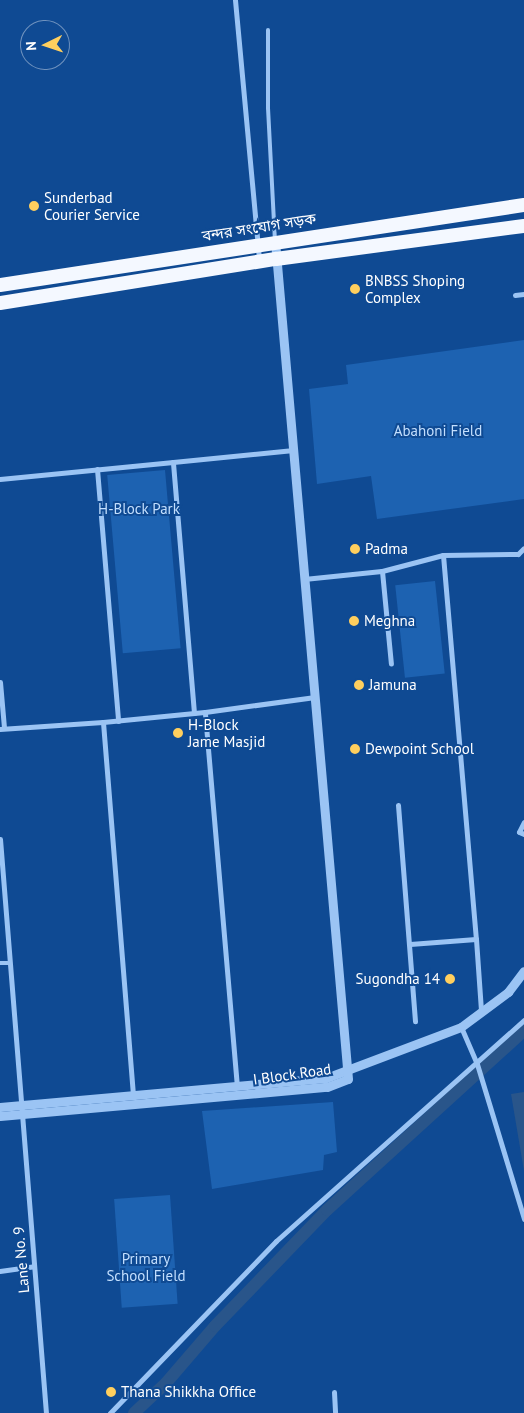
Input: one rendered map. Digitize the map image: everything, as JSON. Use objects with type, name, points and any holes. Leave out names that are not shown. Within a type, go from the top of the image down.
[{"type":"highway","name":"বন্দর সংযোগ সড়ক","points":[[0,285],[257,243],[524,205]]},
{"type":"highway","points":[[0,303],[276,259],[524,226]]},
{"type":"street","points":[[235,0],[259,262]]},
{"type":"street","points":[[275,241],[348,1071],[461,1027],[481,1010],[508,992],[524,971]]},
{"type":"street","points":[[515,295],[524,294]]},
{"type":"street","points":[[0,479],[293,450]]},
{"type":"street","points":[[173,462],[194,713]]},
{"type":"street","points":[[96,470],[118,721]]},
{"type":"street","points":[[304,579],[382,571],[443,555],[518,554],[524,548]]},
{"type":"street","points":[[443,555],[481,1010]]},
{"type":"street","points":[[382,571],[391,664]]},
{"type":"street","points":[[0,682],[2,728],[118,721],[205,712],[315,697]]},
{"type":"street","points":[[205,712],[237,1088]]},
{"type":"street","points":[[103,722],[133,1095]]},
{"type":"street","points":[[398,805],[415,1021]]},
{"type":"street","points":[[524,822],[519,832],[524,834]]},
{"type":"street","name":"Lane No. 9","points":[[0,839],[46,1413]]},
{"type":"street","points":[[410,944],[476,939]]},
{"type":"street","points":[[0,964],[10,963]]},
{"type":"street","points":[[110,1413],[276,1241],[477,1064],[524,1020]]},
{"type":"street","points":[[461,1027],[477,1064],[489,1100],[524,1219]]},
{"type":"street","name":"I Block Road","points":[[0,1108],[21,1110],[327,1087],[348,1079],[348,1071],[326,1078],[237,1088],[133,1095],[21,1110],[0,1116]]},
{"type":"street","points":[[0,1271],[34,1266]]},
{"type":"street","points":[[334,1392],[335,1413]]},
{"type":"lane","points":[[268,30],[268,108],[275,241]]},
{"type":"green space","name":"Abahoni Field","points":[[524,340],[524,499],[377,519],[371,476],[317,484],[309,389],[348,384],[346,365]]},
{"type":"green space","name":"H-Block Park","points":[[165,470],[181,648],[123,653],[107,475]]},
{"type":"green space","points":[[435,581],[445,673],[405,678],[395,585]]},
{"type":"green space","points":[[333,1102],[337,1152],[324,1155],[323,1170],[212,1189],[202,1111]]},
{"type":"green space","name":"Primary School Field","points":[[170,1195],[178,1304],[122,1308],[114,1199]]},
{"type":"shaded area","points":[[524,1092],[524,1171],[511,1094]]},
{"type":"waterway","points":[[134,1413],[166,1383],[215,1326],[327,1210],[524,1031]]},
{"type":"place","name":"Sunderbad Courier Service","points":[[34,206]]},
{"type":"place","name":"BNBSS Shoping Complex","points":[[355,289]]},
{"type":"place","name":"Padma","points":[[355,549]]},
{"type":"place","name":"Meghna","points":[[354,621]]},
{"type":"place","name":"Jamuna","points":[[359,685]]},
{"type":"place","name":"H-Block Jame Masjid","points":[[178,733]]},
{"type":"place","name":"Dewpoint School","points":[[355,749]]},
{"type":"place","name":"Sugondha 14","points":[[450,979]]},
{"type":"place","name":"Thana Shikkha Office","points":[[111,1392]]}]
